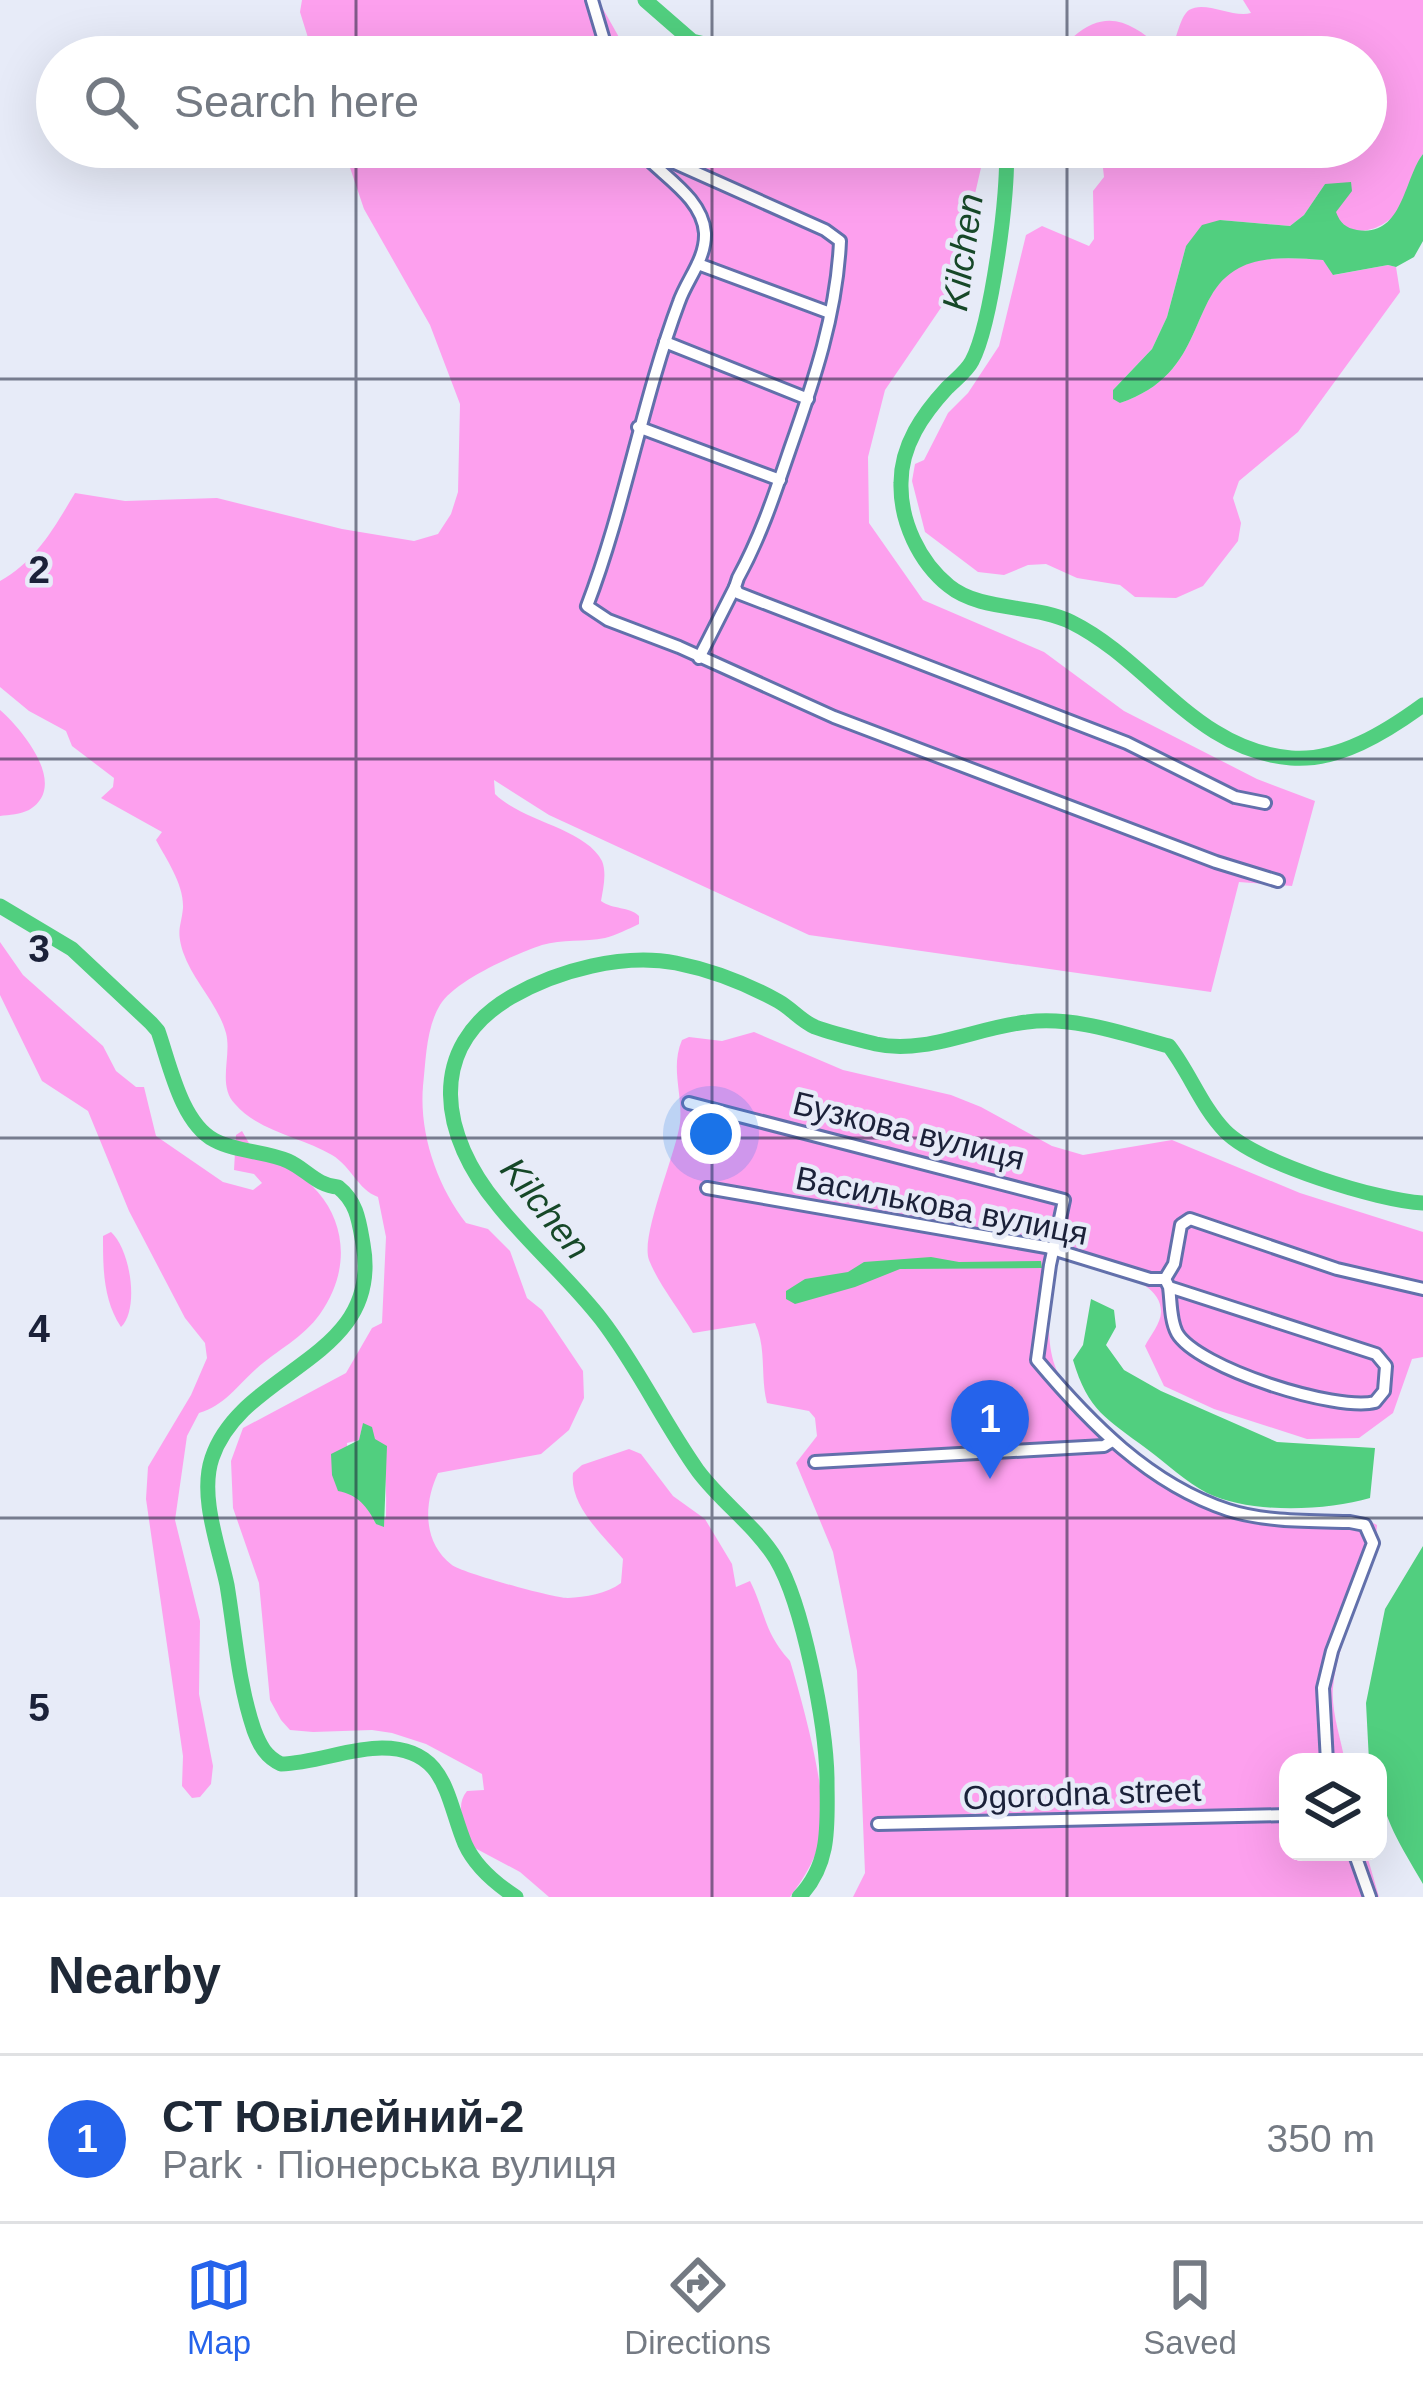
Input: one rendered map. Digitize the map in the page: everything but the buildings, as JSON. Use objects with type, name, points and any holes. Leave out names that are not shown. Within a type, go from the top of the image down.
[{"type":"street","points":[[592,0],[603,36]]},
{"type":"street","points":[[657,168],[699,211],[705,237],[665,342],[587,606],[608,620],[834,717],[1216,862],[1278,881]]},
{"type":"street","points":[[686,168],[840,241],[838,278],[808,399],[772,504],[699,658]]},
{"type":"street","points":[[698,264],[830,313]]},
{"type":"street","points":[[665,342],[808,399]]},
{"type":"street","points":[[638,427],[779,480]]},
{"type":"street","points":[[735,587],[747,598],[1127,742],[1235,797],[1265,803]]},
{"type":"street","name":"Бузкова вулиця","points":[[689,1102],[1061,1196],[1066,1204],[1054,1250]]},
{"type":"street","name":"Василькова вулиця","points":[[707,1188],[1054,1250],[1167,1283],[1376,1354],[1383,1360],[1386,1378],[1378,1399],[1357,1405],[1279,1388],[1210,1363],[1177,1334],[1167,1283]]},
{"type":"street","points":[[1167,1283],[1181,1225],[1190,1219],[1337,1269],[1423,1289]]},
{"type":"street","points":[[1054,1250],[1037,1360],[1082,1414],[1112,1441],[1190,1495],[1231,1511],[1350,1522],[1365,1525],[1371,1532],[1373,1543],[1331,1651],[1323,1688],[1327,1753]]},
{"type":"street","points":[[814,1462],[1021,1453],[1104,1446],[1112,1441]]},
{"type":"street","name":"Ogorodna street","points":[[878,1824],[1279,1815]]},
{"type":"street","points":[[1357,1861],[1370,1897]]},
{"type":"shaded area","points":[[302,0],[598,0],[618,36],[307,36],[300,12]]},
{"type":"shaded area","points":[[1243,0],[1423,0],[1423,154],[1402,206],[1372,229],[1345,226],[1325,184],[1304,215],[1290,226],[1220,220],[1186,246],[1167,317],[1152,349],[1113,390],[1120,403],[1148,390],[1168,373],[1183,355],[1211,296],[1223,280],[1248,263],[1280,258],[1323,260],[1334,275],[1388,265],[1396,267],[1400,292],[1298,432],[1239,481],[1233,498],[1241,523],[1238,541],[1203,586],[1176,598],[1135,597],[1120,585],[1077,578],[1046,564],[1004,575],[978,572],[925,532],[912,481],[915,464],[924,460],[948,413],[968,393],[999,346],[1026,235],[1042,226],[1089,246],[1094,239],[1093,191],[1104,177],[1103,168],[1387,168],[1387,36],[1176,36],[1183,18],[1195,7],[1251,13]]},
{"type":"shaded area","points":[[1108,21],[1145,36],[1074,36]]},
{"type":"shaded area","points":[[1423,154],[1423,241],[1414,257],[1396,267],[1333,275],[1323,260],[1313,259],[1269,259],[1239,268],[1211,296],[1183,355],[1168,373],[1148,390],[1120,403],[1113,399],[1113,390],[1152,349],[1167,317],[1186,246],[1202,225],[1220,220],[1290,226],[1304,215],[1325,184],[1351,182],[1352,191],[1336,212],[1350,228],[1372,230],[1393,216]]},
{"type":"shaded area","points":[[350,168],[981,168],[953,290],[885,390],[868,457],[869,523],[923,600],[1044,652],[1124,711],[1257,779],[1315,801],[1292,886],[1239,882],[1211,992],[809,935],[549,815],[494,780],[495,794],[507,804],[594,850],[604,871],[601,901],[635,913],[639,924],[605,938],[542,945],[502,962],[447,996],[432,1024],[423,1104],[427,1140],[439,1176],[466,1223],[488,1229],[510,1251],[527,1298],[542,1310],[583,1371],[584,1398],[569,1430],[541,1454],[438,1473],[428,1509],[431,1534],[452,1565],[489,1579],[568,1598],[609,1590],[621,1583],[623,1559],[582,1509],[573,1473],[582,1465],[629,1449],[641,1454],[673,1496],[705,1519],[732,1564],[736,1587],[750,1581],[770,1631],[790,1661],[823,1812],[815,1856],[790,1897],[549,1897],[520,1872],[473,1847],[461,1804],[467,1791],[484,1790],[482,1774],[426,1744],[392,1733],[290,1730],[281,1720],[270,1700],[259,1583],[233,1508],[231,1461],[243,1428],[346,1373],[372,1328],[382,1323],[386,1237],[378,1197],[332,1155],[268,1128],[235,1104],[227,1088],[226,1033],[181,944],[183,899],[156,840],[162,832],[101,798],[113,787],[114,778],[72,746],[66,731],[29,711],[0,687],[0,581],[34,554],[75,493],[125,501],[217,498],[342,529],[414,541],[438,534],[458,492],[460,404],[430,325],[364,209]],"holes":[[[363,1424],[382,1457],[386,1518],[376,1524],[367,1506],[350,1493],[347,1443],[359,1440]]]},
{"type":"shaded area","points":[[0,710],[38,758],[45,787],[29,810],[0,816]]},
{"type":"shaded area","points":[[0,942],[23,975],[103,1046],[116,1071],[136,1087],[144,1087],[156,1136],[223,1182],[253,1190],[262,1183],[254,1174],[234,1170],[236,1135],[242,1131],[257,1157],[283,1166],[322,1197],[340,1240],[334,1289],[320,1314],[223,1400],[199,1413],[187,1436],[175,1520],[200,1621],[199,1694],[213,1766],[211,1784],[200,1797],[192,1798],[182,1786],[183,1756],[146,1499],[148,1467],[191,1395],[207,1358],[205,1343],[185,1318],[129,1211],[88,1111],[42,1081],[0,995]]},
{"type":"shaded area","points":[[754,1032],[843,1070],[951,1095],[1052,1146],[1083,1155],[1172,1140],[1300,1193],[1423,1232],[1423,1357],[1412,1359],[1393,1413],[1359,1438],[1307,1439],[1214,1409],[1164,1386],[1145,1346],[1161,1316],[1158,1299],[1136,1280],[1058,1257],[1050,1312],[1051,1353],[1063,1382],[1098,1420],[1168,1475],[1207,1496],[1251,1509],[1341,1515],[1377,1525],[1370,1566],[1336,1667],[1335,1715],[1343,1753],[1279,1753],[1279,1861],[1369,1861],[1379,1897],[853,1897],[865,1873],[857,1671],[833,1552],[796,1463],[817,1436],[815,1418],[809,1411],[767,1403],[755,1323],[693,1333],[649,1260],[649,1233],[680,1123],[677,1061],[682,1040],[722,1041]]},
{"type":"shaded area","points":[[111,1232],[123,1251],[130,1279],[130,1307],[121,1327],[107,1295],[104,1272],[103,1236]]},
{"type":"shaded area","points":[[931,1257],[959,1262],[1041,1261],[1042,1268],[900,1269],[795,1304],[786,1299],[786,1291],[805,1279],[848,1272],[864,1262]]},
{"type":"shaded area","points":[[1091,1299],[1114,1310],[1116,1327],[1106,1345],[1124,1370],[1161,1391],[1277,1442],[1375,1448],[1370,1498],[1310,1508],[1266,1507],[1225,1500],[1191,1483],[1110,1421],[1085,1391],[1073,1360],[1083,1345]]},
{"type":"shaded area","points":[[363,1423],[387,1446],[384,1527],[376,1524],[356,1498],[338,1491],[332,1475],[331,1454],[359,1440]]},
{"type":"shaded area","points":[[1423,1546],[1423,1884],[1387,1814],[1387,1753],[1369,1753],[1366,1703],[1385,1609]]},
{"type":"waterway","name":"Kilchen","points":[[645,0],[686,36]]},
{"type":"waterway","name":"Kilchen","points":[[1006,168],[998,256],[979,343],[970,365],[922,419],[902,469],[904,512],[913,540],[929,565],[949,586],[976,600],[1071,622],[1125,659],[1200,722],[1257,751],[1291,758],[1326,755],[1377,735],[1423,705]]},
{"type":"waterway","name":"Kilchen","points":[[0,906],[72,949],[151,1023],[185,1107],[203,1132],[223,1144],[288,1161],[338,1187],[353,1206],[363,1244],[364,1283],[352,1314],[332,1339],[251,1403],[228,1428],[212,1458],[209,1505],[244,1694],[259,1741],[281,1764],[382,1748],[420,1757],[441,1779],[474,1860],[516,1897]]},
{"type":"waterway","name":"Kilchen","points":[[799,1897],[822,1856],[827,1778],[818,1697],[786,1579],[768,1547],[698,1471],[601,1319],[479,1179],[454,1123],[450,1095],[464,1041],[483,1018],[511,997],[549,979],[613,962],[656,960],[728,978],[778,1001],[815,1027],[876,1044],[913,1046],[1027,1022],[1099,1027],[1169,1046],[1225,1131],[1263,1155],[1349,1188],[1423,1203]]},
{"type":"place","name":"СT Ювілейний-2","points":[[990,1479]]}]
